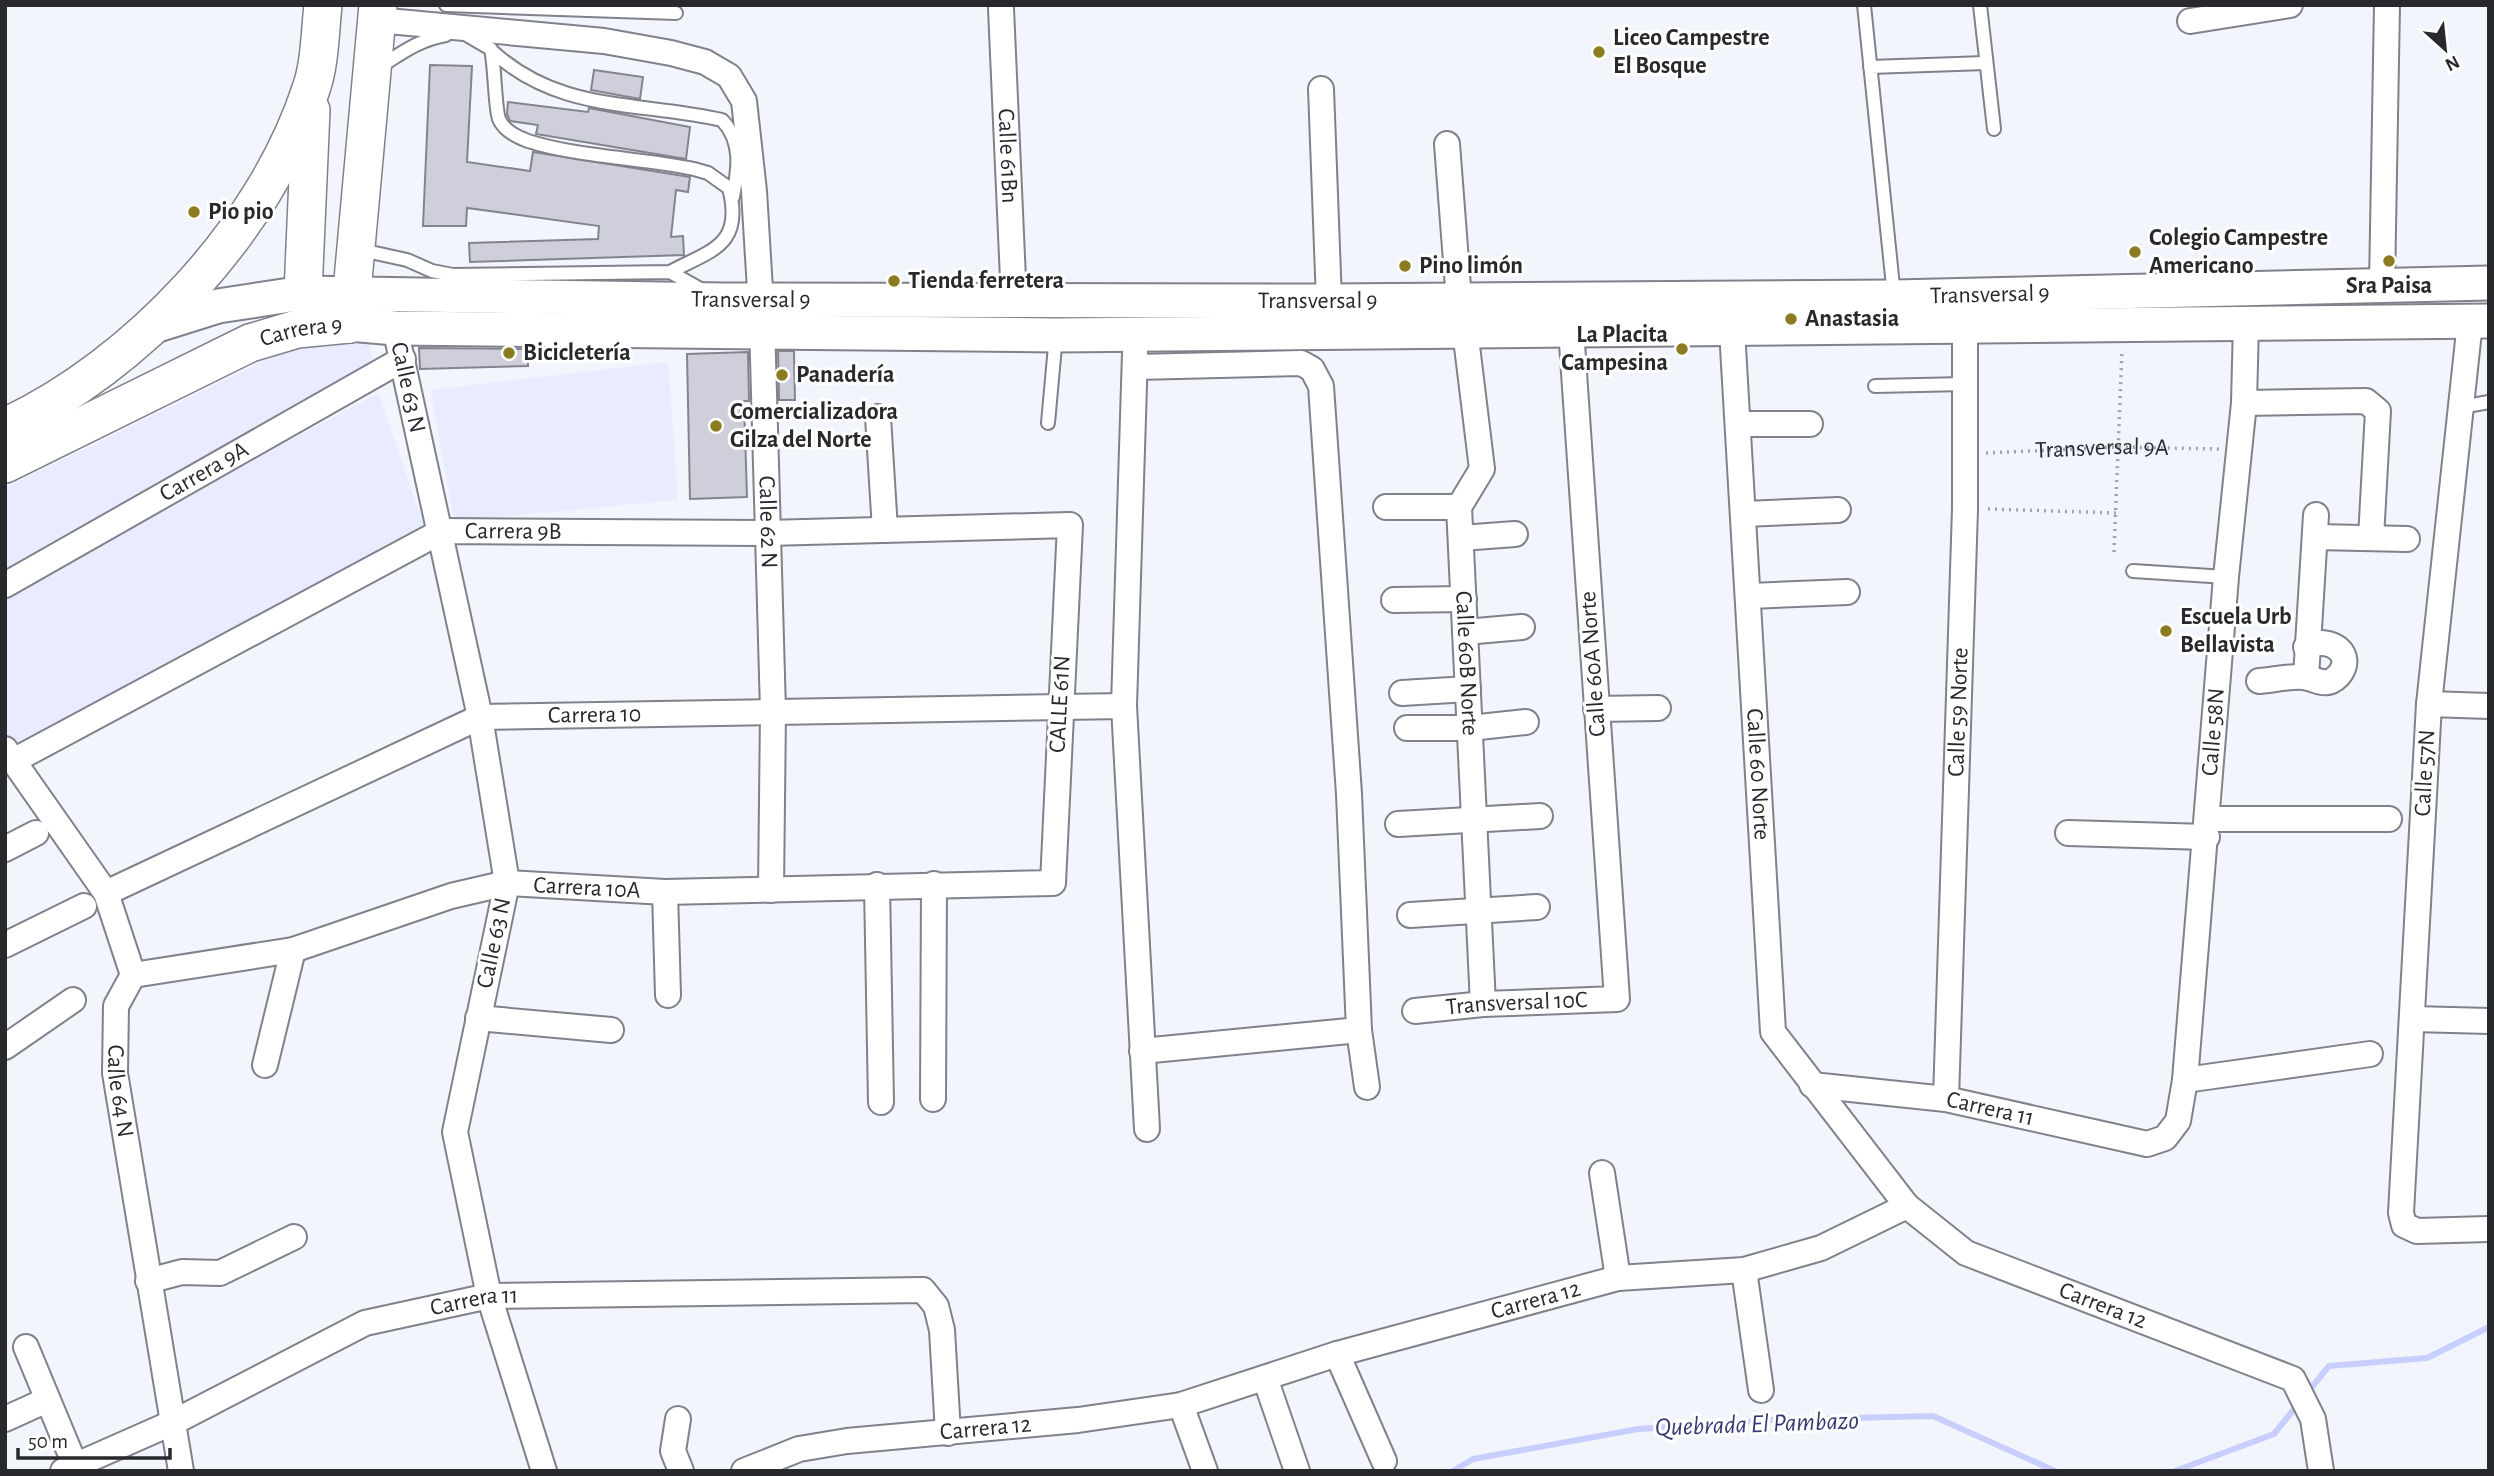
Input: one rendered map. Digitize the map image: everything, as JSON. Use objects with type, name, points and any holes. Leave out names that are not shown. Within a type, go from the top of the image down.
[{"type":"main road","points":[[323,5],[312,88],[303,293],[320,313],[350,308]]},
{"type":"main road","name":"Carrera 9","points":[[5,464],[250,343],[297,329],[350,308],[378,13]]},
{"type":"main road","points":[[5,427],[76,386],[151,327],[188,290],[247,215],[291,137],[312,88]]},
{"type":"main road","name":"Transversal 9","points":[[350,308],[399,344],[761,316],[1014,302],[1329,301],[1571,329],[1894,297],[2489,283]]},
{"type":"main road","points":[[151,327],[218,306],[303,293]]},
{"type":"main road","name":"Transversal 9","points":[[350,308],[723,300],[761,316],[1056,335],[1135,334],[1462,315],[1731,313],[1965,325],[2479,321]]},
{"type":"street","points":[[2190,21],[2227,10],[2290,5]]},
{"type":"street","points":[[2382,285],[2387,5]]},
{"type":"street","name":"Calle 61Bn","points":[[1001,9],[1014,302]]},
{"type":"street","name":"Calle 62 N","points":[[378,13],[604,41],[705,61],[729,76],[744,101],[754,191],[761,316],[773,710],[771,890]]},
{"type":"street","points":[[1321,89],[1329,301]]},
{"type":"street","points":[[1386,507],[1459,507],[1482,469],[1462,315],[1447,144]]},
{"type":"street","name":"Calle 60 Norte","points":[[1731,313],[1750,596],[1773,1032],[1907,1206]]},
{"type":"street","name":"Calle 57N","points":[[2479,321],[2461,407],[2428,704],[2402,1213],[2404,1225],[2417,1231],[2489,1229]]},
{"type":"street","name":"Calle 58N","points":[[2165,1138],[2178,1121],[2185,1080],[2208,828],[2226,577],[2244,403],[2246,323]]},
{"type":"street","name":"Calle 59 Norte","points":[[1946,1099],[1965,509],[1965,325]]},
{"type":"street","name":"Calle 60A Norte","points":[[1571,329],[1617,999]]},
{"type":"street","points":[[1135,334],[1124,706],[1147,1129]]},
{"type":"street","name":"Calle 63 N","points":[[399,344],[442,531],[480,718],[506,883],[455,1132],[489,1296],[544,1471]]},
{"type":"street","name":"Carrera 9A","points":[[5,585],[399,344]]},
{"type":"street","points":[[1136,367],[1301,363],[1312,369],[1321,386],[1349,794],[1359,1030],[1367,1087]]},
{"type":"street","points":[[2244,403],[2366,401],[2375,406],[2378,411],[2371,538]]},
{"type":"street","points":[[878,417],[885,530]]},
{"type":"street","points":[[1738,424],[1810,424]]},
{"type":"street","name":"Calle 60B Norte","points":[[1459,507],[1483,1004]]},
{"type":"street","points":[[1744,514],[1838,510]]},
{"type":"street","name":"Carrera 9B","points":[[8,754],[442,531],[767,533],[1070,525]]},
{"type":"street","name":"CALLE 61N","points":[[1053,883],[1070,525]]},
{"type":"street","points":[[2305,677],[2316,526],[2371,538],[2407,539]]},
{"type":"street","points":[[1461,538],[1515,534]]},
{"type":"street","points":[[1750,596],[1847,592]]},
{"type":"street","points":[[1394,600],[1464,599]]},
{"type":"street","points":[[1465,632],[1522,627]]},
{"type":"street","points":[[2259,681],[2305,677],[2315,683],[2327,683],[2337,677],[2343,668],[2343,657],[2337,646],[2328,641],[2316,641],[2306,646]]},
{"type":"street","points":[[1402,692],[1468,689]]},
{"type":"street","points":[[2428,704],[2489,706]]},
{"type":"street","name":"Carrera 10","points":[[106,893],[480,718],[773,710],[1124,706]]},
{"type":"street","points":[[1596,709],[1658,708]]},
{"type":"street","points":[[1407,728],[1470,728],[1526,722]]},
{"type":"street","points":[[8,754],[106,893],[133,975]]},
{"type":"street","points":[[1398,824],[1540,816]]},
{"type":"street","points":[[2068,834],[2389,819]]},
{"type":"street","points":[[5,849],[36,833]]},
{"type":"street","name":"Carrera 10A","points":[[133,975],[293,950],[451,896],[506,883],[665,892],[1053,883]]},
{"type":"street","points":[[933,1099],[934,884]]},
{"type":"street","points":[[877,885],[881,1102]]},
{"type":"street","points":[[665,892],[668,995]]},
{"type":"street","points":[[5,945],[84,905]]},
{"type":"street","points":[[1410,915],[1536,907]]},
{"type":"street","points":[[265,1065],[293,950]]},
{"type":"street","name":"Calle 64 N","points":[[133,975],[116,1006],[115,1073],[181,1471]]},
{"type":"street","name":"Transversal 10C","points":[[1415,1011],[1483,1004],[1617,999]]},
{"type":"street","points":[[5,1047],[73,1000]]},
{"type":"street","points":[[478,1018],[611,1030]]},
{"type":"street","points":[[2413,1018],[2489,1021]]},
{"type":"street","points":[[1142,1051],[1359,1030]]},
{"type":"street","points":[[2185,1080],[2370,1054]]},
{"type":"street","name":"Carrera 11","points":[[1812,1085],[1946,1099],[2147,1144],[2165,1138]]},
{"type":"street","points":[[1602,1173],[1618,1278]]},
{"type":"street","name":"Carrera 12","points":[[744,1471],[799,1449],[847,1441],[1078,1420],[1181,1405],[1337,1354],[1618,1278],[1744,1270],[1822,1248],[1907,1206],[1966,1254],[2293,1379],[2313,1419],[2321,1471]]},
{"type":"street","points":[[148,1281],[182,1272],[220,1273],[294,1237]]},
{"type":"street","points":[[1744,1270],[1761,1390]]},
{"type":"street","name":"Carrera 11","points":[[69,1468],[174,1422],[365,1323],[489,1296],[923,1290],[936,1306],[942,1330],[948,1433]]},
{"type":"street","points":[[26,1347],[69,1468]]},
{"type":"street","points":[[1337,1354],[1384,1461]]},
{"type":"street","points":[[1265,1378],[1297,1471]]},
{"type":"street","points":[[5,1419],[47,1400]]},
{"type":"street","points":[[1181,1405],[1205,1471]]},
{"type":"street","points":[[678,1419],[673,1451],[681,1471]]},
{"type":"lane","points":[[446,5],[676,13]]},
{"type":"lane","points":[[1864,5],[1894,297]]},
{"type":"lane","points":[[1979,5],[1994,129]]},
{"type":"lane","points":[[356,249],[407,260],[432,271],[453,275],[670,272],[706,257],[723,241],[729,231],[738,162],[734,138],[722,120],[573,98],[529,79],[491,49],[462,33],[432,37],[372,72]]},
{"type":"lane","points":[[491,49],[496,72],[498,118],[509,133],[528,141],[571,150],[694,169],[719,179],[729,188],[733,201]]},
{"type":"lane","points":[[1870,67],[1985,63]]},
{"type":"lane","points":[[670,272],[723,300]]},
{"type":"lane","points":[[1048,423],[1056,335]]},
{"type":"lane","points":[[1875,386],[1965,384]]},
{"type":"lane","points":[[2461,407],[2489,402]]},
{"type":"lane","points":[[2133,571],[2226,577]]},
{"type":"path","points":[[2114,552],[2123,324]]},
{"type":"path","name":"Transversal 9A","points":[[1964,454],[2118,447],[2239,449]]},
{"type":"path","points":[[1965,509],[2116,513]]},
{"type":"shaded area","points":[[368,340],[374,365],[5,573],[5,488],[298,344]]},
{"type":"shaded area","points":[[668,362],[678,500],[454,521],[430,390]]},
{"type":"shaded area","points":[[378,393],[425,528],[15,749],[5,730],[5,594]]},
{"type":"building","points":[[430,65],[472,66],[467,162],[530,171],[533,152],[690,177],[688,192],[676,190],[671,237],[683,236],[684,255],[470,262],[469,243],[598,239],[599,226],[467,208],[466,226],[423,226]]},
{"type":"building","points":[[594,70],[643,77],[640,99],[591,90]]},
{"type":"building","points":[[508,102],[588,112],[589,108],[690,127],[686,159],[536,134],[538,125],[510,121],[507,114]]},
{"type":"building","points":[[419,348],[528,349],[528,366],[420,369]]},
{"type":"building","points":[[778,351],[794,351],[795,400],[779,400]]},
{"type":"building","name":"Comercializadora Gilza del Norte","points":[[748,352],[749,401],[744,401],[747,497],[690,499],[687,354]]},
{"type":"waterway","name":"Quebrada El Pambazo","points":[[2308,1392],[2329,1366],[2427,1358],[2489,1327]]},
{"type":"waterway","name":"Quebrada El Pambazo","points":[[2175,1471],[2274,1434],[2299,1403]]},
{"type":"waterway","name":"Quebrada El Pambazo","points":[[1453,1471],[1473,1459],[1638,1429],[1772,1420],[1933,1416],[2055,1471]]},
{"type":"place","name":"Liceo Campestre El Bosque","points":[[1599,52]]},
{"type":"place","name":"Pio pio","points":[[194,212]]},
{"type":"place","name":"Colegio Campestre Americano","points":[[2135,252]]},
{"type":"place","name":"Sra Paisa","points":[[2389,261]]},
{"type":"place","name":"Pino limón","points":[[1405,266]]},
{"type":"place","name":"Tienda ferretera","points":[[894,281]]},
{"type":"place","name":"Anastasia","points":[[1791,319]]},
{"type":"place","name":"La Placita Campesina","points":[[1682,349]]},
{"type":"place","name":"Bicicletería","points":[[509,353]]},
{"type":"place","name":"Panadería","points":[[782,375]]},
{"type":"place","name":"Comercializadora Gilza del Norte","points":[[716,426]]},
{"type":"place","name":"Escuela Urb Bellavista","points":[[2166,631]]}]
